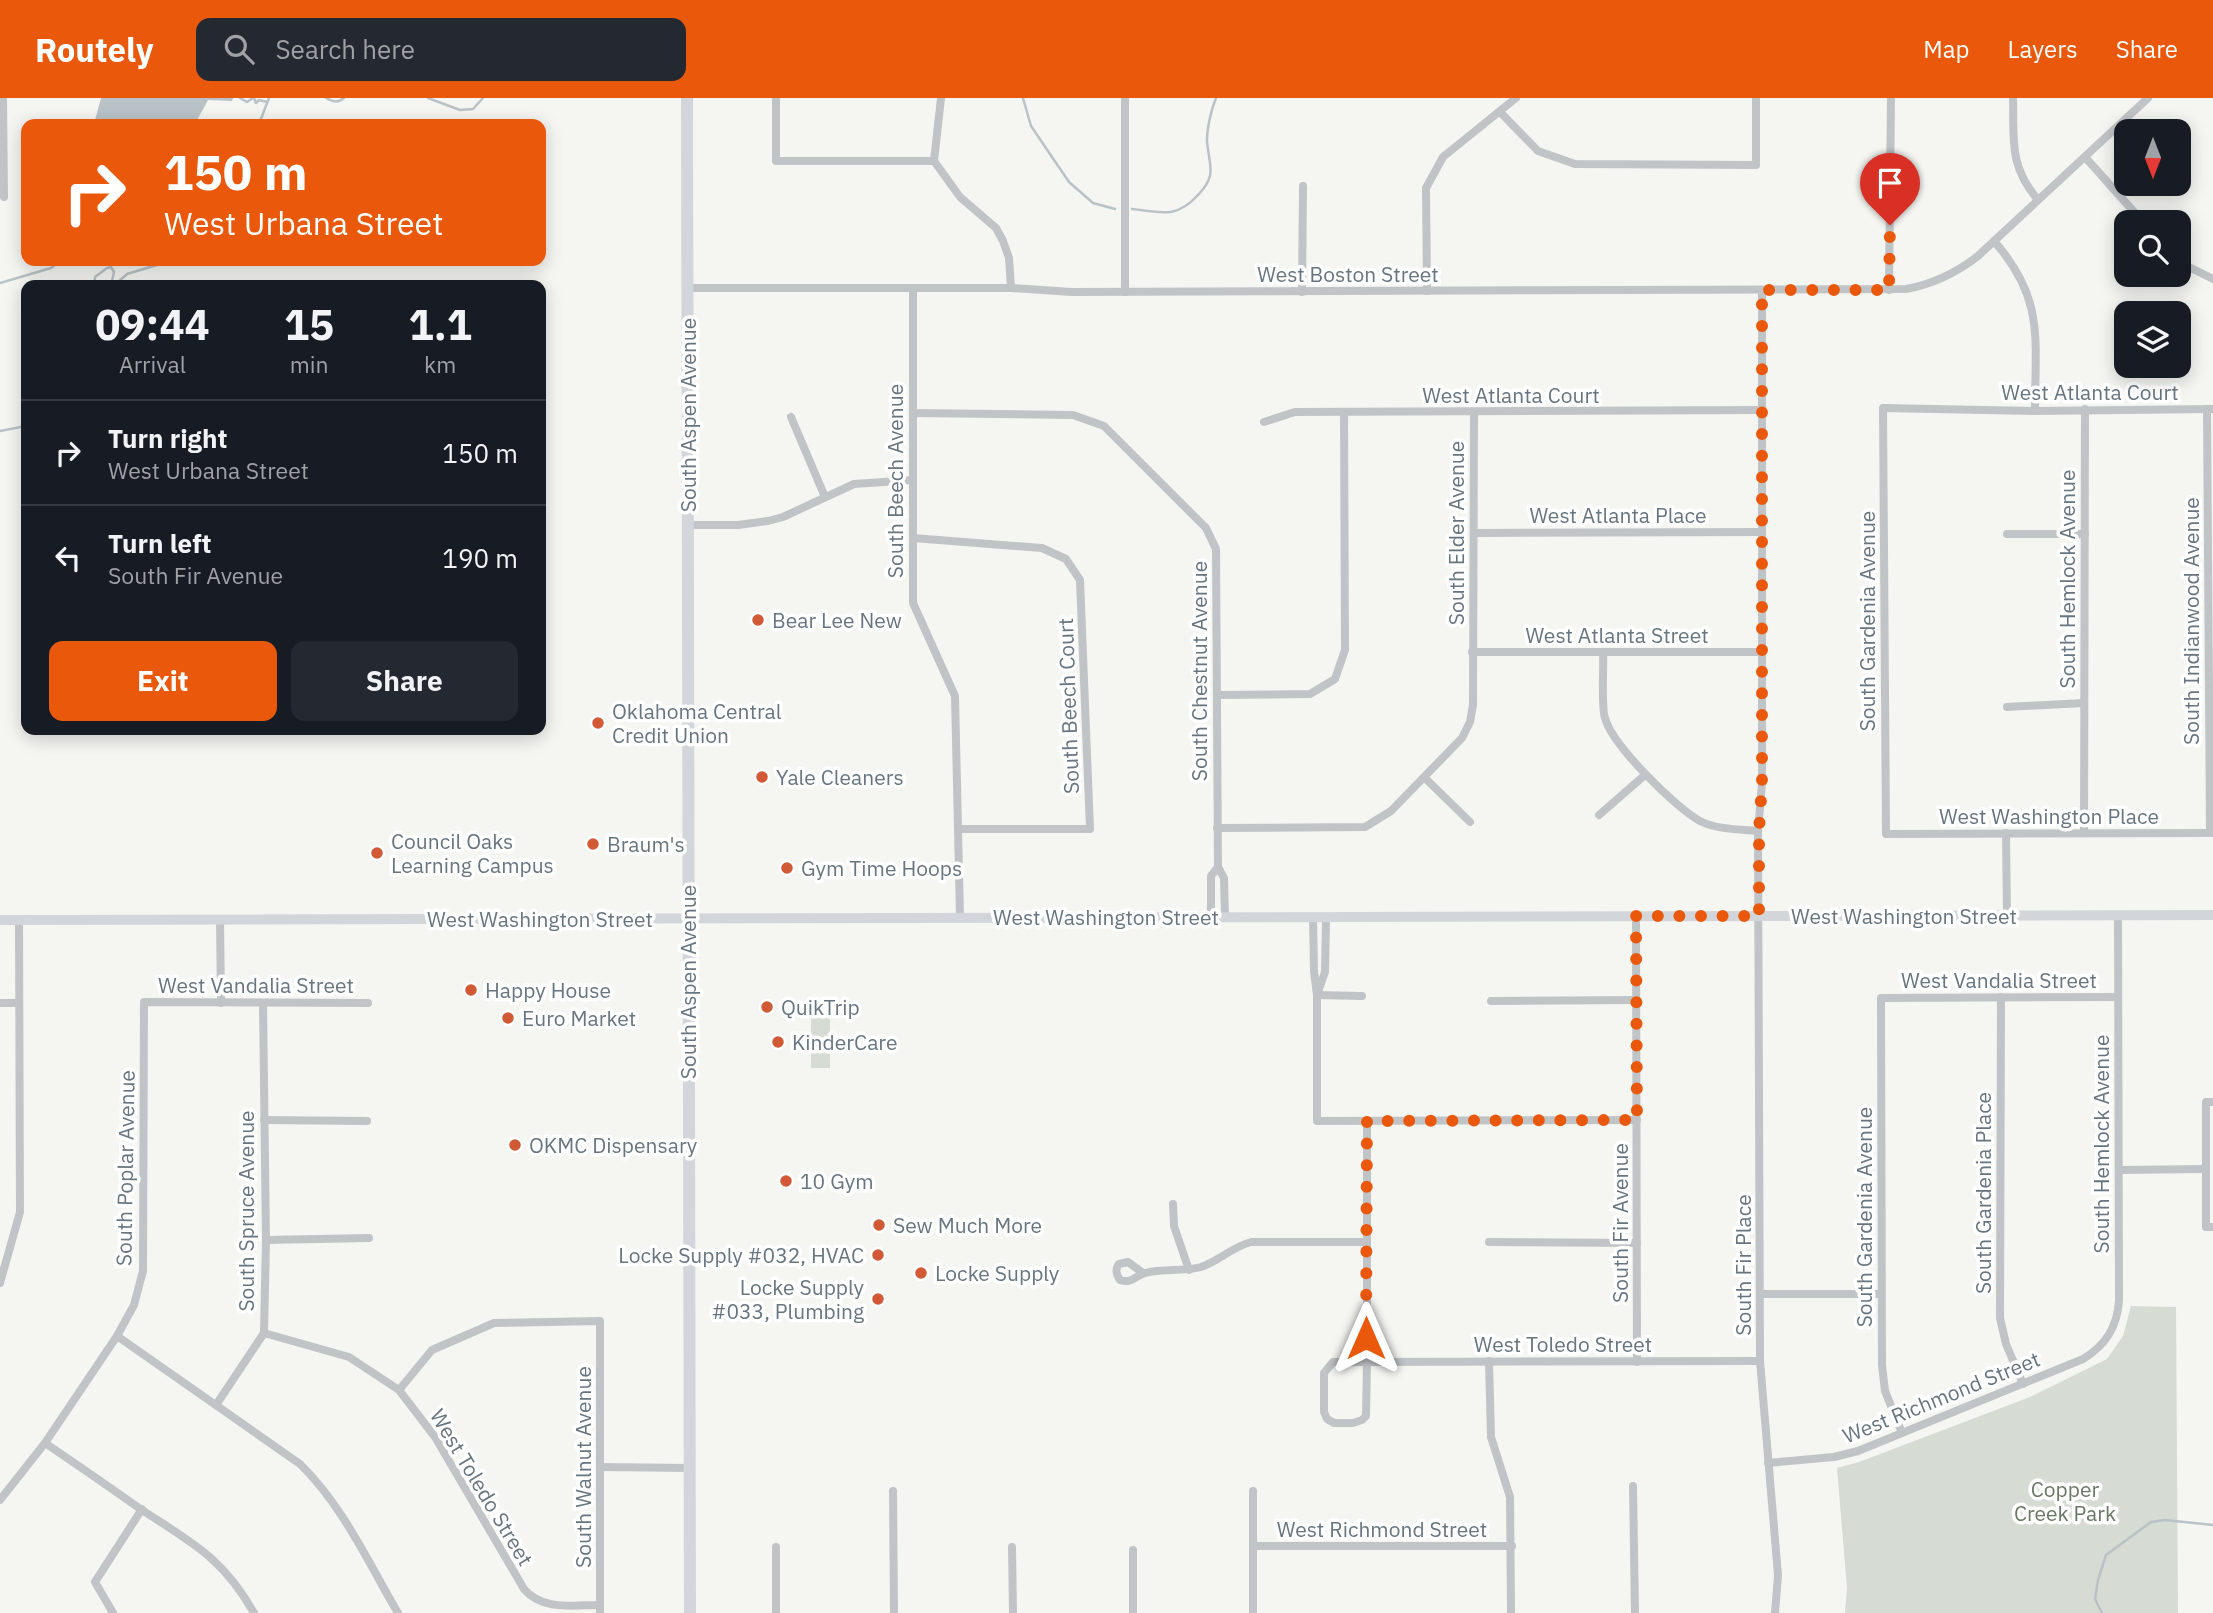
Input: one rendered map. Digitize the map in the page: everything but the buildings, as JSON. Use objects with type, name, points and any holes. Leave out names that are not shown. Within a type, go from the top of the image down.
[{"type":"main road","name":"South Aspen Avenue","points":[[687,98],[690,1613]]},
{"type":"main road","name":"West Washington Street","points":[[0,920],[2213,915]]},
{"type":"street","points":[[3,98],[4,197]]},
{"type":"street","points":[[776,98],[776,162],[934,161]]},
{"type":"street","points":[[941,98],[934,161],[960,197],[996,228],[1009,258],[1011,288]]},
{"type":"street","points":[[1125,98],[1125,292]]},
{"type":"street","points":[[1427,291],[1426,188],[1443,157],[1516,98]]},
{"type":"street","points":[[1500,112],[1538,151],[1575,164],[1756,165],[1756,98]]},
{"type":"street","points":[[1889,290],[1891,98]]},
{"type":"street","points":[[2013,98],[2014,153],[2022,179],[2038,200]]},
{"type":"street","name":"West Boston Street","points":[[687,288],[1011,288],[1125,292],[1302,292],[1889,290],[1919,287],[1962,268],[2148,98]]},
{"type":"street","points":[[2085,157],[2132,210]]},
{"type":"street","points":[[1302,292],[1303,186]]},
{"type":"street","points":[[1994,241],[2016,267],[2030,299],[2035,338],[2035,411]]},
{"type":"street","points":[[2191,268],[2213,279]]},
{"type":"street","name":"South Beech Avenue","points":[[913,288],[913,603],[955,696],[960,917]]},
{"type":"street","points":[[1759,916],[1762,783],[1762,290]]},
{"type":"street","name":"West Atlanta Court","points":[[1884,408],[2035,411],[2210,409]]},
{"type":"street","name":"South Gardenia Avenue","points":[[1884,408],[1886,834]]},
{"type":"street","name":"South Hemlock Avenue","points":[[2084,833],[2085,409]]},
{"type":"street","name":"South Indianwood Avenue","points":[[2210,409],[2211,833]]},
{"type":"street","name":"West Atlanta Court","points":[[1264,422],[1295,412],[1761,410]]},
{"type":"street","points":[[1219,695],[1310,694],[1335,679],[1345,650],[1344,412]]},
{"type":"street","name":"South Chestnut Avenue","points":[[913,413],[1073,415],[1104,426],[1206,528],[1216,550],[1219,695],[1217,828],[1218,867],[1224,878],[1225,917]]},
{"type":"street","name":"South Elder Avenue","points":[[1472,652],[1474,413]]},
{"type":"street","points":[[791,417],[825,497]]},
{"type":"street","points":[[688,526],[738,525],[768,521],[854,484],[913,480]]},
{"type":"street","name":"West Atlanta Place","points":[[1475,533],[1761,532]]},
{"type":"street","points":[[2007,534],[2085,534]]},
{"type":"street","name":"South Beech Court","points":[[913,538],[1042,548],[1066,559],[1080,580],[1090,830],[960,829]]},
{"type":"street","points":[[1217,828],[1365,827],[1391,811],[1462,738],[1470,722],[1473,705],[1472,652]]},
{"type":"street","name":"West Atlanta Street","points":[[1472,652],[1761,652]]},
{"type":"street","points":[[1603,653],[1605,719],[1621,746],[1645,775],[1699,820],[1722,828],[1759,831]]},
{"type":"street","points":[[2007,707],[2084,704]]},
{"type":"street","points":[[1599,815],[1645,775]]},
{"type":"street","points":[[1425,778],[1470,822]]},
{"type":"street","points":[[2006,833],[2007,916]]},
{"type":"street","name":"West Washington Place","points":[[1886,834],[2211,833]]},
{"type":"street","name":"South Chestnut Avenue","points":[[1211,917],[1211,876],[1218,867]]},
{"type":"street","name":"South Hemlock Avenue","points":[[2083,1359],[2108,1337],[2118,1312],[2118,915]]},
{"type":"street","name":"South Fir Avenue","points":[[1636,916],[1637,1362]]},
{"type":"street","name":"South Fir Place","points":[[1759,916],[1760,1362],[1777,1563],[1775,1613]]},
{"type":"street","points":[[1313,917],[1317,995],[1317,1121],[1637,1120]]},
{"type":"street","points":[[1317,995],[1325,972],[1326,917]]},
{"type":"street","points":[[0,1283],[20,1212],[19,920]]},
{"type":"street","points":[[220,920],[221,1003]]},
{"type":"street","points":[[1317,995],[1362,996]]},
{"type":"street","name":"South Gardenia Place","points":[[2001,997],[2000,1318],[2006,1344],[2023,1384]]},
{"type":"street","name":"West Vandalia Street","points":[[1881,998],[2118,997]]},
{"type":"street","name":"South Gardenia Avenue","points":[[1881,998],[1883,1381],[1889,1404],[1902,1433]]},
{"type":"street","points":[[1491,1001],[1636,1000]]},
{"type":"street","name":"West Vandalia Street","points":[[144,1002],[368,1003]]},
{"type":"street","name":"South Poplar Avenue","points":[[0,1500],[45,1443],[117,1336],[134,1304],[143,1271],[144,1002]]},
{"type":"street","points":[[0,1003],[19,1003]]},
{"type":"street","name":"South Spruce Avenue","points":[[216,1405],[264,1333],[266,1240],[263,1003]]},
{"type":"street","points":[[2210,1102],[2206,1169],[2210,1227]]},
{"type":"street","points":[[264,1120],[367,1121]]},
{"type":"street","points":[[1367,1121],[1367,1362],[1366,1416],[1353,1423],[1334,1423],[1327,1419],[1324,1412],[1324,1373],[1333,1362],[1367,1362]]},
{"type":"street","points":[[2119,1170],[2206,1169]]},
{"type":"street","points":[[1173,1204],[1174,1226],[1189,1270]]},
{"type":"street","points":[[266,1240],[369,1238]]},
{"type":"street","points":[[1143,1273],[1189,1270],[1205,1266],[1237,1246],[1251,1242],[1366,1242]]},
{"type":"street","points":[[1489,1242],[1637,1243]]},
{"type":"street","points":[[1760,1294],[1881,1294]]},
{"type":"street","name":"South Walnut Avenue","points":[[399,1390],[432,1350],[494,1323],[600,1321],[600,1609]]},
{"type":"street","name":"West Toledo Street","points":[[264,1333],[349,1357],[399,1390],[435,1437],[531,1599],[546,1605],[600,1609]]},
{"type":"street","points":[[117,1336],[300,1464],[334,1502],[398,1613]]},
{"type":"street","name":"West Richmond Street","points":[[1768,1463],[1846,1454],[2083,1359]]},
{"type":"street","name":"West Toledo Street","points":[[1367,1362],[1760,1362]]},
{"type":"street","points":[[1489,1362],[1490,1424],[1494,1450],[1510,1497],[1511,1613]]},
{"type":"street","points":[[45,1443],[192,1541],[222,1567],[254,1613]]},
{"type":"street","points":[[600,1467],[690,1468]]},
{"type":"street","points":[[1633,1486],[1635,1613]]},
{"type":"street","points":[[893,1491],[894,1613]]},
{"type":"street","points":[[1253,1492],[1254,1613]]},
{"type":"street","points":[[113,1613],[94,1582],[142,1510]]},
{"type":"street","name":"West Richmond Street","points":[[1253,1546],[1512,1546]]},
{"type":"street","points":[[776,1547],[776,1613]]},
{"type":"street","points":[[1012,1547],[1013,1613]]},
{"type":"street","points":[[1133,1550],[1133,1613]]},
{"type":"green space","points":[[811,1016],[830,1016],[830,1068],[811,1068]]},
{"type":"green space","name":"Copper Creek Park","points":[[2131,1306],[2176,1307],[2178,1613],[1845,1613],[1847,1588],[1837,1468],[2030,1397],[2107,1359],[2123,1336]]},
{"type":"shaded area","points":[[101,98],[233,98],[232,101],[208,100],[198,119],[95,119]]},
{"type":"waterway","points":[[240,98],[247,102],[253,98]]},
{"type":"waterway","points":[[254,98],[256,103],[259,100],[267,102]]},
{"type":"waterway","points":[[261,119],[269,98]]},
{"type":"waterway","points":[[326,98],[335,101],[344,98]]},
{"type":"waterway","points":[[428,98],[460,110],[473,109],[483,98]]},
{"type":"waterway","points":[[1023,98],[1031,126],[1069,182],[1093,203],[1115,209]]},
{"type":"waterway","points":[[1132,209],[1175,211],[1204,189],[1211,170],[1207,136],[1216,98]]},
{"type":"waterway","points":[[0,283],[54,266]]},
{"type":"waterway","points":[[120,280],[127,274],[153,266]]},
{"type":"waterway","points":[[95,280],[95,277],[111,267],[114,272],[112,280]]},
{"type":"waterway","points":[[0,431],[21,427]]},
{"type":"waterway","points":[[2102,1613],[2095,1599],[2106,1555],[2151,1522],[2165,1520],[2213,1525]]},
{"type":"place","name":"Bear Lee New","points":[[758,620]]},
{"type":"place","name":"Oklahoma Central Credit Union","points":[[598,723]]},
{"type":"place","name":"Yale Cleaners","points":[[762,777]]},
{"type":"place","name":"Braum's","points":[[593,844]]},
{"type":"place","name":"Council Oaks Learning Campus","points":[[377,853]]},
{"type":"place","name":"Gym Time Hoops","points":[[787,868]]},
{"type":"place","name":"Happy House","points":[[471,990]]},
{"type":"place","name":"QuikTrip","points":[[767,1007]]},
{"type":"place","name":"Euro Market","points":[[508,1018]]},
{"type":"place","name":"KinderCare","points":[[778,1042]]},
{"type":"place","name":"OKMC Dispensary","points":[[515,1145]]},
{"type":"place","name":"10 Gym","points":[[786,1181]]},
{"type":"place","name":"Sew Much More","points":[[879,1225]]},
{"type":"place","name":"Locke Supply #032, HVAC","points":[[878,1255]]},
{"type":"place","name":"Locke Supply","points":[[921,1273]]},
{"type":"place","name":"Locke Supply #033, Plumbing","points":[[878,1299]]},
{"type":"route","points":[[1366,1338],[1367,1121],[1637,1120],[1636,916],[1759,916],[1762,783],[1762,290],[1889,290],[1890,225]]}]
